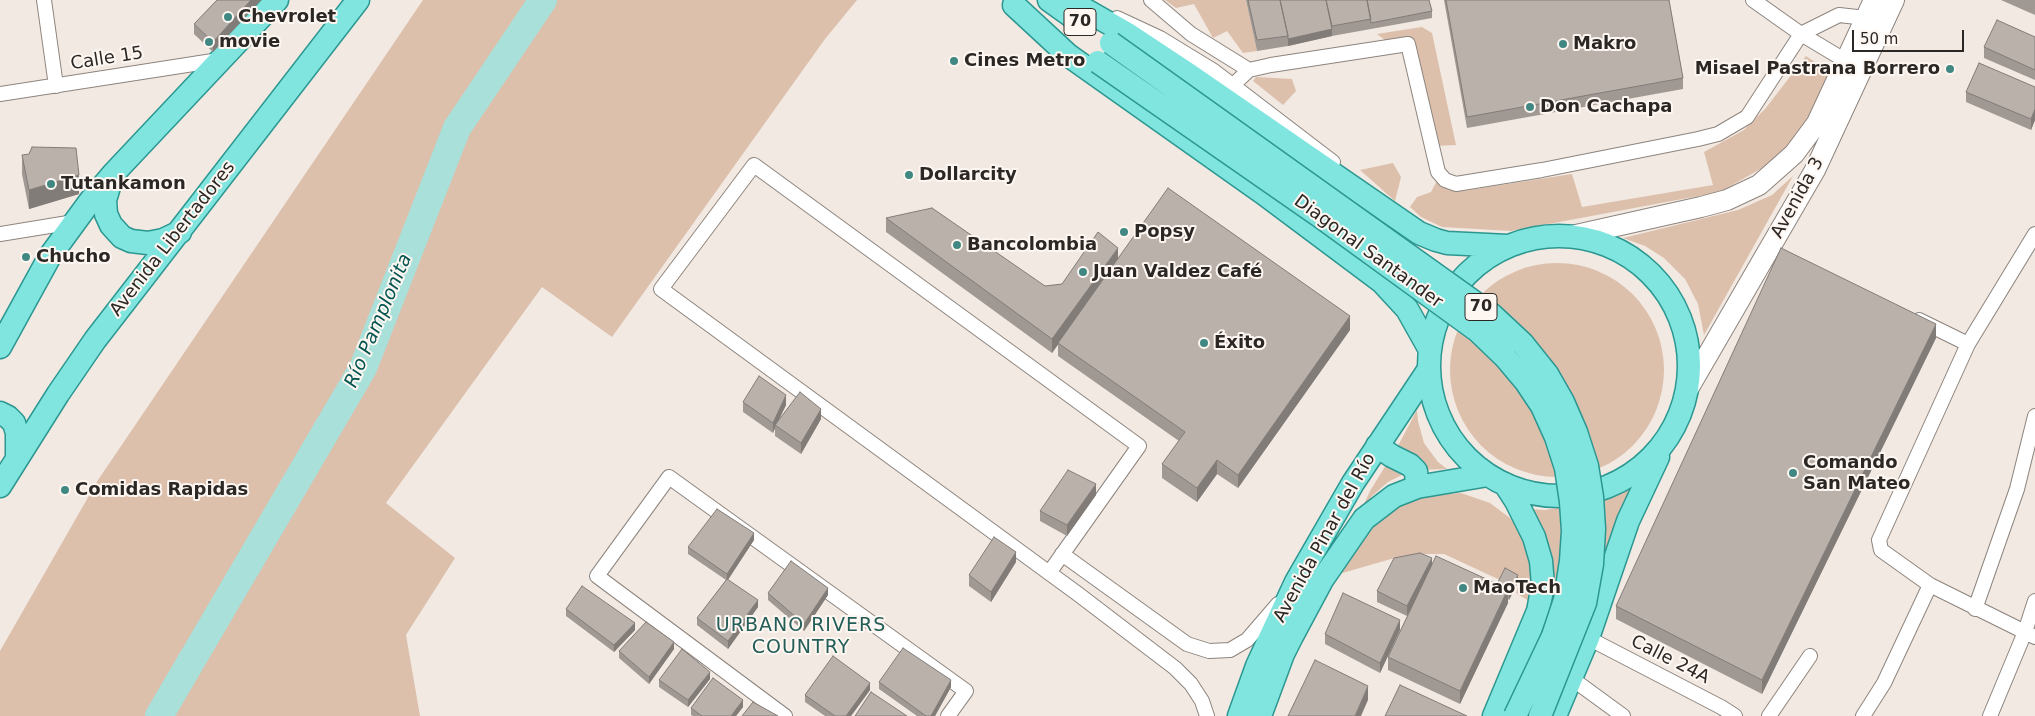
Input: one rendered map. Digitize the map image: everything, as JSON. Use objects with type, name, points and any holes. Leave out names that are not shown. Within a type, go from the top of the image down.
[{"type":"main road","name":"Avenida Libertadores","points":[[0,486],[58,394],[95,340],[181,232],[358,0]]},
{"type":"main road","name":"Diagonal Santander","points":[[1049,0],[1492,315],[1523,344],[1546,374],[1563,402],[1576,432],[1587,466],[1592,497],[1594,529],[1592,564],[1585,603],[1540,716]]},
{"type":"main road","points":[[1069,0],[1126,33],[1188,74],[1380,208],[1419,233],[1436,240],[1458,244],[1509,246]]},
{"type":"main road","name":"Avenida 3","points":[[1688,389],[1775,249],[1815,170],[1894,0]]},
{"type":"main road","points":[[0,347],[36,279],[74,222],[113,174],[274,2]]},
{"type":"main road","points":[[1010,3],[1068,55],[1270,198],[1377,277],[1401,301],[1429,359],[1435,406],[1445,429],[1468,459],[1496,480],[1516,501],[1534,537],[1541,561],[1543,585],[1538,611],[1494,716]]},
{"type":"main road","name":"Diagonal Santander","points":[[1010,3],[1098,62],[1321,218],[1478,332],[1505,357],[1526,382],[1542,406],[1556,437],[1566,468],[1573,531],[1565,600],[1553,636],[1515,716]]},
{"type":"main road","name":"Avenida 3","points":[[1567,237],[1727,200],[1759,185],[1794,154],[1810,134],[1825,108],[1870,9]]},
{"type":"main road","points":[[113,174],[105,200],[106,214],[111,225],[122,237],[131,241],[148,243],[164,240],[181,232]]},
{"type":"main road","points":[[1429,359],[1436,324],[1456,288],[1474,268],[1509,246],[1535,239],[1582,238],[1613,248],[1640,264],[1662,286],[1678,312],[1684,327],[1690,358],[1688,389],[1680,417],[1664,444],[1628,522],[1588,638],[1555,716]]},
{"type":"main road","name":"Avenida Pinar del Río","points":[[1239,716],[1257,666],[1296,582],[1353,483],[1429,359]]},
{"type":"main road","points":[[0,413],[8,417],[14,424],[17,433],[17,458]]},
{"type":"main road","points":[[1496,480],[1530,493],[1543,495],[1569,496],[1596,491],[1632,475],[1648,462],[1664,444]]},
{"type":"main road","points":[[1377,446],[1410,465],[1416,471],[1417,487]]},
{"type":"main road","name":"Avenida Pinar del Río","points":[[1260,716],[1283,654],[1322,580],[1364,519],[1394,496],[1417,487],[1496,480]]},
{"type":"street","points":[[44,0],[56,86]]},
{"type":"street","points":[[1069,0],[1146,30],[1192,56],[1233,85],[1349,175],[1380,208]]},
{"type":"street","points":[[1151,0],[1191,34],[1248,70]]},
{"type":"street","points":[[1753,0],[1801,34],[1846,61]]},
{"type":"street","points":[[1233,85],[1248,70],[1408,44],[1438,172],[1445,180],[1456,184],[1542,170],[1718,134],[1747,117],[1801,34],[1839,15],[1870,9]]},
{"type":"street","name":"Calle 15","points":[[0,94],[220,60]]},
{"type":"street","points":[[1049,573],[1139,446],[754,165],[661,289],[1049,573],[1078,594],[1175,668],[1191,684],[1202,701],[1207,716]]},
{"type":"street","points":[[0,234],[74,222]]},
{"type":"street","points":[[2030,634],[1975,609],[1930,585],[1881,550],[1880,540],[1968,344],[2035,234]]},
{"type":"street","points":[[1905,313],[1968,344]]},
{"type":"street","points":[[1975,609],[2017,489],[2035,416]]},
{"type":"street","points":[[785,716],[597,576],[669,477],[966,691],[948,716]]},
{"type":"street","points":[[1062,554],[1187,644],[1208,651],[1230,650],[1247,640],[1296,582]]},
{"type":"street","points":[[1078,594],[1092,576]]},
{"type":"street","points":[[1863,716],[1884,683],[1930,585]]},
{"type":"street","points":[[1990,716],[2030,634],[2035,602]]},
{"type":"street","name":"Calle 24A","points":[[1588,638],[1735,716]]},
{"type":"street","points":[[1769,716],[1810,656]]},
{"type":"street","points":[[1571,678],[1623,716]]},
{"type":"shaded area","points":[[423,0],[857,0],[825,39],[612,337],[542,287],[386,503],[455,558],[406,635],[420,716],[0,716],[0,651],[98,480]]},
{"type":"shaded area","points":[[1165,0],[1246,0],[1257,51],[1243,53],[1227,31],[1213,38],[1194,4],[1176,8]]},
{"type":"shaded area","points":[[1422,27],[1432,33],[1456,145],[1435,146],[1415,52],[1402,53],[1377,34]]},
{"type":"shaded area","points":[[1806,56],[1837,77],[1816,118],[1778,159],[1720,192],[1511,231],[1442,227],[1421,217],[1410,207],[1417,197],[1431,192],[1441,173],[1463,191],[1572,174],[1582,207],[1713,185],[1704,152],[1744,130],[1765,109]]},
{"type":"shaded area","points":[[1256,77],[1292,79],[1296,91],[1283,105],[1253,81]]},
{"type":"shaded area","points":[[1393,163],[1401,177],[1395,201],[1360,170]]},
{"type":"shaded area","points":[[1793,176],[1704,335],[1698,304],[1685,279],[1664,258],[1645,246],[1623,238],[1738,210],[1772,195]]},
{"type":"shaded area","points":[[1546,263],[1568,263],[1588,267],[1608,275],[1633,294],[1652,319],[1660,339],[1664,370],[1660,401],[1652,421],[1633,446],[1608,465],[1588,473],[1568,477],[1546,477],[1526,473],[1506,465],[1489,453],[1474,438],[1462,421],[1454,401],[1450,381],[1450,359],[1454,339],[1462,319],[1474,302],[1489,287],[1506,275],[1526,267]]},
{"type":"shaded area","points":[[1417,410],[1424,443],[1438,462],[1447,469],[1418,470],[1388,482],[1372,496],[1358,517],[1370,491]]},
{"type":"shaded area","points":[[1625,486],[1634,490],[1581,612],[1548,600],[1528,509],[1545,510],[1609,497]]},
{"type":"shaded area","points":[[1461,493],[1490,503],[1510,518],[1524,537],[1531,558],[1533,582],[1529,601],[1516,593],[1520,580],[1506,574],[1500,580],[1444,554],[1420,554],[1391,559],[1339,574],[1363,532],[1406,501],[1431,495]]},
{"type":"building","points":[[217,0],[251,0],[213,42],[194,24]]},
{"type":"building","points":[[1248,0],[1280,0],[1288,36],[1257,40]]},
{"type":"building","points":[[1280,0],[1326,0],[1332,29],[1288,39]]},
{"type":"building","points":[[1326,0],[1367,0],[1371,19],[1332,26]]},
{"type":"building","points":[[1367,0],[1429,0],[1432,11],[1371,23]]},
{"type":"building","name":"Makro","points":[[1446,0],[1669,0],[1683,78],[1467,117]]},
{"type":"building","points":[[1997,20],[2035,37],[2035,70],[1984,47]]},
{"type":"building","points":[[1979,63],[2035,87],[2035,109],[2031,119],[1966,92]]},
{"type":"building","points":[[32,147],[76,148],[79,175],[29,190],[22,155],[29,154]]},
{"type":"building","name":"Éxito","points":[[1168,188],[1350,316],[1238,475],[1217,460],[1197,488],[1162,464],[1185,432],[1058,343]]},
{"type":"building","points":[[932,208],[1045,286],[1062,284],[1098,232],[1118,248],[1052,339],[886,218]]},
{"type":"building","points":[[1781,248],[1936,324],[1762,680],[1616,606]]},
{"type":"building","points":[[759,376],[786,395],[773,423],[743,402]]},
{"type":"building","points":[[800,392],[821,409],[801,443],[775,425]]},
{"type":"building","points":[[1068,470],[1096,484],[1067,525],[1040,511]]},
{"type":"building","points":[[717,509],[754,533],[727,574],[688,547]]},
{"type":"building","points":[[994,537],[1016,552],[991,592],[969,575]]},
{"type":"building","points":[[1420,553],[1432,558],[1407,606],[1377,591],[1394,558]]},
{"type":"building","points":[[1436,556],[1508,589],[1460,691],[1388,657]]},
{"type":"building","points":[[791,561],[828,588],[804,624],[768,593]]},
{"type":"building","points":[[1505,568],[1518,575],[1509,593],[1508,589],[1497,584]]},
{"type":"building","points":[[727,579],[758,600],[728,641],[697,618]]},
{"type":"building","points":[[582,586],[635,623],[614,645],[566,609]]},
{"type":"building","points":[[1343,593],[1400,620],[1380,663],[1325,634]]},
{"type":"building","points":[[646,622],[674,642],[649,677],[619,651]]},
{"type":"building","points":[[903,648],[951,680],[931,716],[926,716],[879,682]]},
{"type":"building","points":[[682,649],[710,672],[688,700],[659,680]]},
{"type":"building","points":[[833,656],[870,683],[846,716],[835,716],[805,695]]},
{"type":"building","points":[[1315,660],[1368,686],[1355,716],[1288,716]]},
{"type":"building","points":[[713,678],[743,700],[731,716],[702,716],[691,708]]},
{"type":"building","points":[[1400,685],[1467,716],[1385,716]]},
{"type":"building","points":[[871,692],[907,716],[855,716]]},
{"type":"building","points":[[753,702],[778,716],[742,716]]},
{"type":"waterway","name":"Río Pamplonita","points":[[159,716],[363,368],[457,128],[543,0]]},
{"type":"place","name":"Chevrolet","points":[[228,17]]},
{"type":"place","name":"movie","points":[[209,42]]},
{"type":"place","name":"Makro","points":[[1563,44]]},
{"type":"place","name":"Cines Metro","points":[[954,61]]},
{"type":"place","name":"Misael Pastrana Borrero","points":[[1950,69]]},
{"type":"place","name":"Don Cachapa","points":[[1530,107]]},
{"type":"place","name":"Dollarcity","points":[[909,175]]},
{"type":"place","name":"Tutankamon","points":[[51,184]]},
{"type":"place","name":"Popsy","points":[[1124,232]]},
{"type":"place","name":"Bancolombia","points":[[957,245]]},
{"type":"place","name":"Chucho","points":[[26,257]]},
{"type":"place","name":"Juan Valdez Café","points":[[1083,272]]},
{"type":"place","name":"Éxito","points":[[1204,343]]},
{"type":"place","name":"Comando San Mateo","points":[[1793,473]]},
{"type":"place","name":"Comidas Rapidas","points":[[65,490]]},
{"type":"place","name":"MaoTech","points":[[1463,588]]},
{"type":"district","name":"URBANO RIVERS COUNTRY","points":[[801,637]]}]
